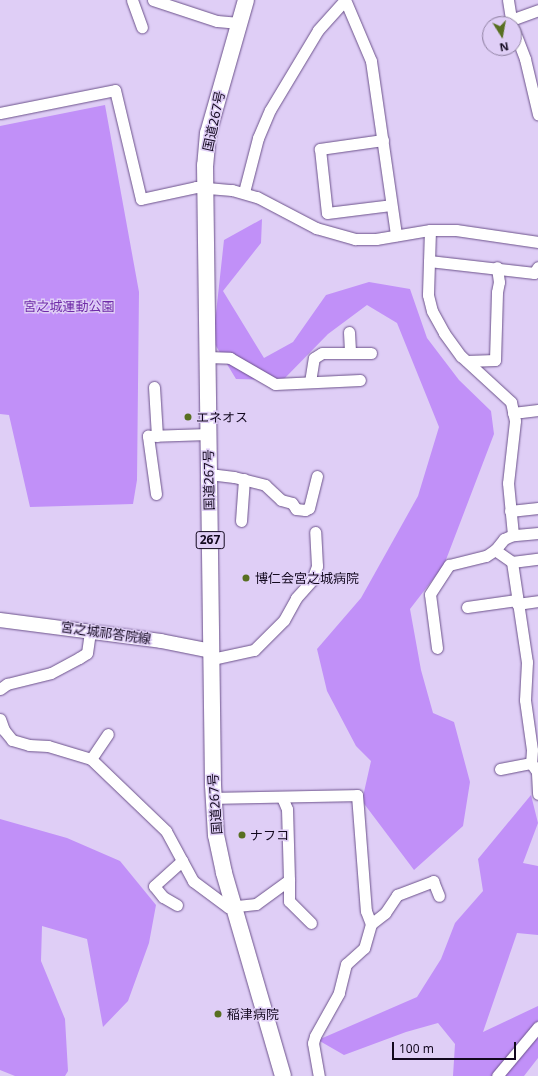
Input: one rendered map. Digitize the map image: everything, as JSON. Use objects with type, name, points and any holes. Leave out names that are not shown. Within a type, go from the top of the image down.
[{"type":"highway","name":"国道267号","points":[[246,0],[208,132],[205,165],[207,189],[208,474],[214,798],[220,855],[283,1076]]},
{"type":"main road","name":"宮之城祁答院線","points":[[0,620],[161,641],[212,655]]},
{"type":"street","points":[[132,0],[142,27]]},
{"type":"street","points":[[153,0],[217,21],[239,23]]},
{"type":"street","points":[[508,0],[511,16]]},
{"type":"street","points":[[244,192],[258,138],[270,110],[318,30],[345,1],[372,61],[396,235]]},
{"type":"street","points":[[522,19],[538,10]]},
{"type":"street","points":[[522,52],[535,86],[538,114]]},
{"type":"street","points":[[0,113],[115,90],[141,199],[196,188],[244,192],[316,228],[336,235],[376,239],[430,230],[456,230],[538,242]]},
{"type":"street","points":[[383,140],[320,150],[328,213],[391,204]]},
{"type":"street","points":[[430,230],[428,295],[432,311],[444,333],[466,361],[511,402],[515,421],[508,483],[513,535]]},
{"type":"street","points":[[429,261],[497,267],[534,273],[538,267]]},
{"type":"street","points":[[466,361],[495,360],[497,292],[500,282],[497,267]]},
{"type":"street","points":[[349,332],[350,353]]},
{"type":"street","points":[[310,382],[314,358],[322,353],[371,354]]},
{"type":"street","points":[[207,357],[230,358],[276,384],[360,380]]},
{"type":"street","points":[[154,387],[158,436]]},
{"type":"street","points":[[513,413],[538,410]]},
{"type":"street","points":[[156,494],[148,436],[208,434]]},
{"type":"street","points":[[208,474],[265,485],[281,500],[292,503],[295,514],[309,508],[317,476]]},
{"type":"street","points":[[241,522],[244,480]]},
{"type":"street","points":[[510,512],[538,508]]},
{"type":"street","points":[[212,655],[254,650],[284,620],[296,598],[312,580],[317,566],[315,532]]},
{"type":"street","points":[[437,648],[430,594],[449,565],[486,556],[495,550],[504,539],[513,535],[538,533]]},
{"type":"street","points":[[495,550],[512,562],[538,559]]},
{"type":"street","points":[[512,562],[527,662],[525,700],[535,751],[538,794]]},
{"type":"street","points":[[467,607],[538,601]]},
{"type":"street","points":[[0,689],[7,684],[51,673],[87,653],[90,631]]},
{"type":"street","points":[[0,719],[4,730],[12,740],[29,745],[48,746],[91,759],[166,831],[193,881],[225,906],[234,907],[256,904],[289,880]]},
{"type":"street","points":[[91,759],[108,734]]},
{"type":"street","points":[[500,769],[536,770]]},
{"type":"street","points":[[214,798],[358,794],[366,911],[371,924]]},
{"type":"street","points":[[282,797],[287,809],[289,901],[311,923]]},
{"type":"street","points":[[177,905],[163,897],[154,886],[182,861]]},
{"type":"street","points":[[319,1076],[313,1043],[315,1036],[339,993],[346,964],[364,948],[371,924],[385,913],[397,895],[433,881],[439,896]]},
{"type":"street","points":[[497,1076],[538,1027]]},
{"type":"green space","name":"宮之城運動公園","points":[[105,105],[139,292],[137,480],[133,504],[30,507],[9,415],[0,414],[0,126]]},
{"type":"green space","points":[[262,219],[261,243],[223,291],[264,358],[293,342],[326,295],[369,282],[410,289],[427,338],[459,380],[491,411],[494,434],[444,565],[410,609],[421,670],[433,713],[454,722],[470,782],[463,826],[414,870],[362,801],[371,761],[356,746],[327,691],[317,649],[361,598],[418,496],[439,427],[397,323],[367,305],[328,334],[283,380],[236,379],[213,341],[224,240]]},
{"type":"green space","points":[[531,795],[538,823],[523,863],[538,866],[538,935],[517,933],[483,1032],[538,1006],[538,1058],[524,1076],[453,1076],[455,1044],[438,1023],[406,1032],[344,1055],[318,1040],[417,997],[441,959],[455,923],[483,891],[478,859]]},
{"type":"green space","points":[[0,819],[67,838],[120,861],[156,905],[149,943],[128,1001],[103,1027],[87,939],[42,926],[41,961],[65,1019],[68,1071],[65,1076],[15,1076],[0,1070]]},
{"type":"place","name":"エネオス","points":[[188,417]]},
{"type":"place","name":"博仁会宮之城病院","points":[[246,578]]},
{"type":"place","name":"ナフコ","points":[[242,835]]},
{"type":"place","name":"稲津病院","points":[[218,1014]]}]
